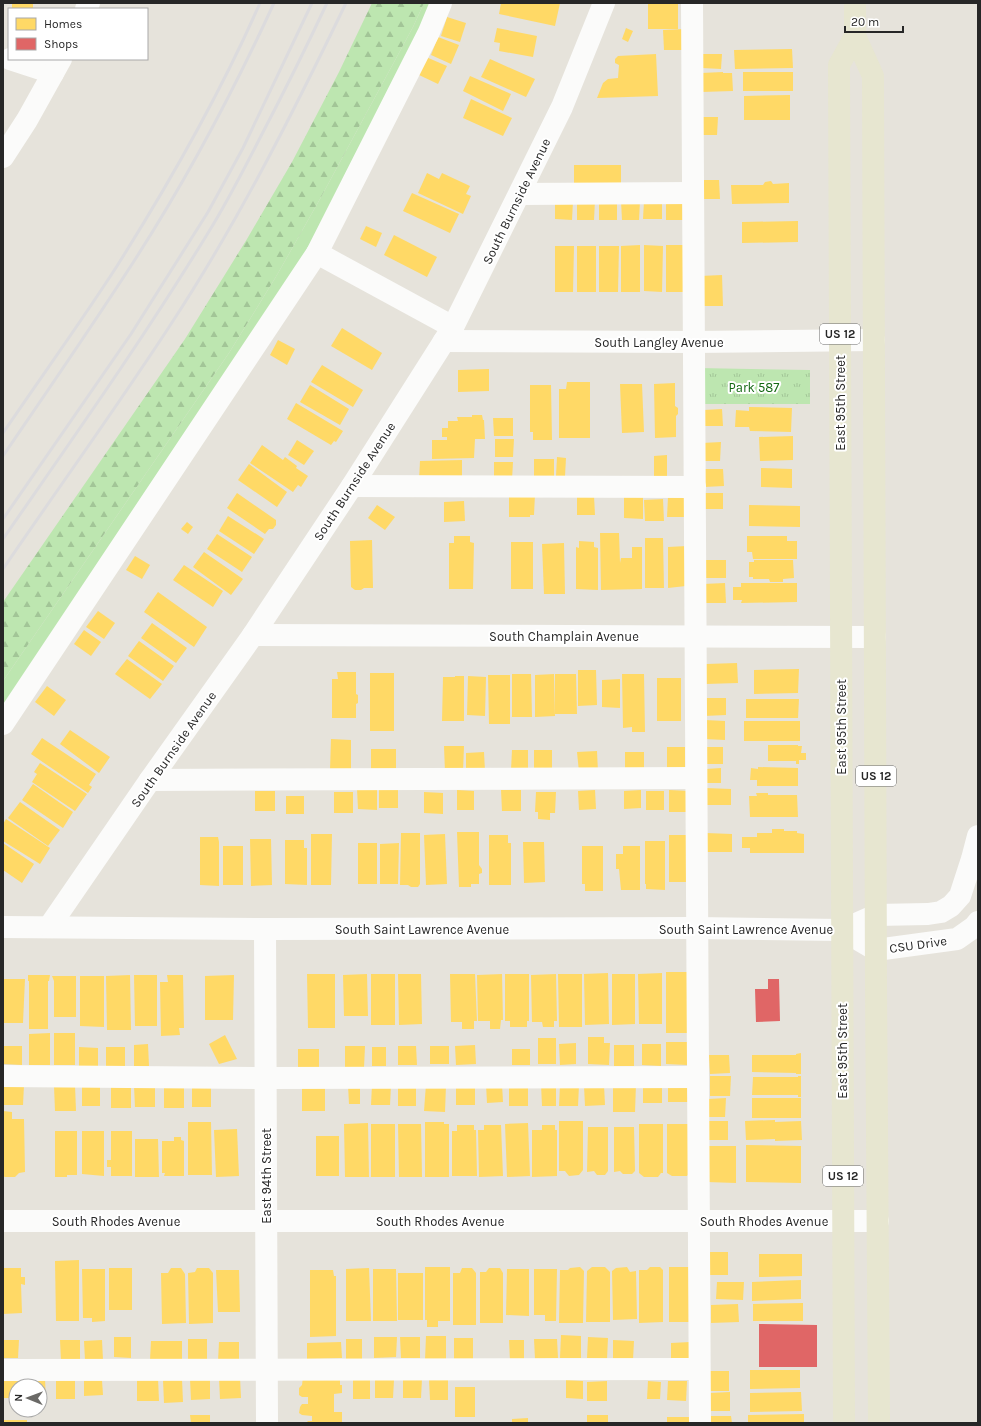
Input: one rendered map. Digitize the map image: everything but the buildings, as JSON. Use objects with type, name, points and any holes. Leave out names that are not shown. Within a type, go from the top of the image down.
[{"type":"main road","name":"East 95th Street","points":[[855,3],[855,36],[873,76],[879,1423]]},
{"type":"main road","name":"East 95th Street","points":[[844,1423],[839,66],[855,36]]},
{"type":"street","points":[[3,724],[318,254],[429,32],[441,3]]},
{"type":"street","name":"South Burnside Avenue","points":[[49,927],[150,780],[253,635],[352,486],[449,334],[562,107],[604,3]]},
{"type":"street","points":[[692,3],[700,1423]]},
{"type":"street","points":[[3,157],[27,120],[57,66],[17,60]]},
{"type":"street","points":[[520,194],[693,193]]},
{"type":"street","name":"South Langley Avenue","points":[[318,254],[449,334],[694,342],[874,340]]},
{"type":"street","points":[[352,486],[694,487]]},
{"type":"street","name":"South Champlain Avenue","points":[[253,635],[875,637]]},
{"type":"street","points":[[150,780],[696,778]]},
{"type":"street","points":[[842,930],[876,915],[928,914],[941,912],[951,906],[960,896],[978,836]]},
{"type":"street","name":"CSU Drive","points":[[876,950],[968,938],[978,922]]},
{"type":"street","name":"South Saint Lawrence Avenue","points":[[3,926],[265,929],[697,928],[842,930]]},
{"type":"street","name":"East 94th Street","points":[[265,929],[267,1423]]},
{"type":"street","points":[[842,930],[876,950]]},
{"type":"street","points":[[3,1076],[265,1078],[698,1077]]},
{"type":"street","name":"South Rhodes Avenue","points":[[3,1221],[878,1221]]},
{"type":"street","points":[[3,1370],[699,1369]]},
{"type":"green space","points":[[372,3],[424,3],[413,27],[320,199],[277,275],[229,353],[3,681],[3,602],[185,339],[247,239],[292,162],[339,72]]},
{"type":"green space","points":[[424,3],[436,3],[318,236],[3,712],[3,681],[229,353],[277,275],[320,199],[413,27]]},
{"type":"green space","name":"Park 587","points":[[698,368],[810,370],[810,404],[699,404]]},
{"type":"railway","points":[[3,433],[117,266],[156,202],[211,104],[245,37],[260,3]]},
{"type":"railway","points":[[3,456],[120,283],[174,196],[210,133],[274,3]]},
{"type":"railway","points":[[3,519],[131,334],[208,212],[243,148],[312,3]]},
{"type":"railway","points":[[3,539],[133,349],[184,272],[215,221],[236,185],[327,3]]},
{"type":"railway","points":[[3,569],[130,386],[196,285],[242,207],[264,166],[346,3]]}]
